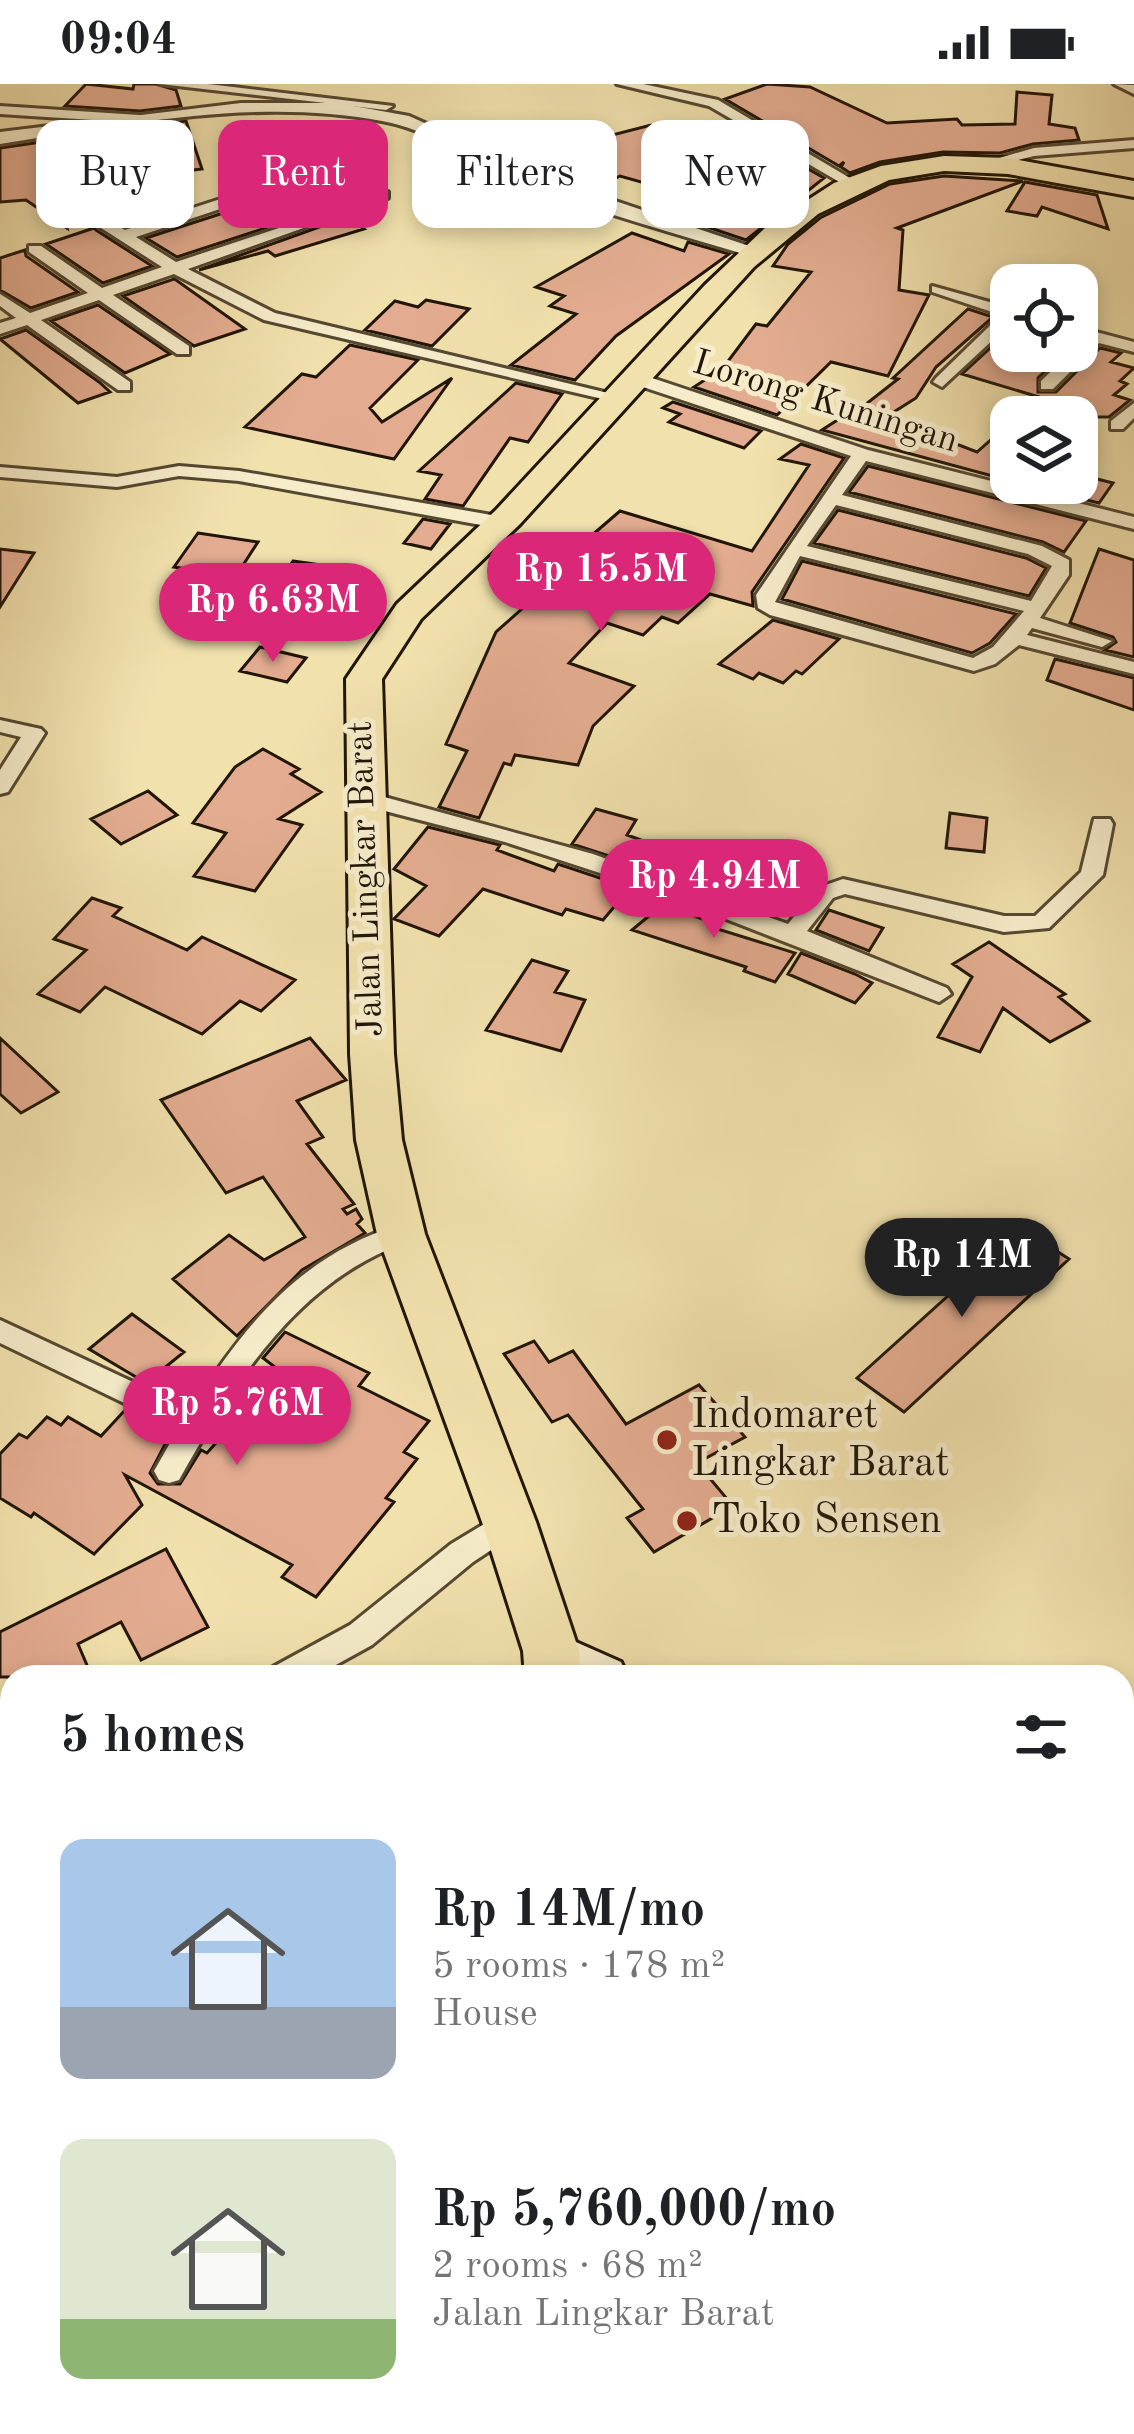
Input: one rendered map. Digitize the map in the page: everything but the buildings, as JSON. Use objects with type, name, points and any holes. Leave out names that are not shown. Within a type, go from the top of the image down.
[{"type":"highway","name":"Jalan Lingkar Barat","points":[[552,1664],[509,1522],[401,1234],[377,1119],[364,679],[377,649],[398,622],[503,523],[687,319],[806,212],[853,184],[912,167],[989,163],[1134,189]]},
{"type":"street","points":[[167,84],[386,106]]},
{"type":"street","points":[[624,84],[713,103],[853,184]]},
{"type":"street","points":[[1121,84],[1134,90]]},
{"type":"street","points":[[281,110],[300,95]]},
{"type":"street","points":[[0,110],[139,119]]},
{"type":"street","points":[[0,138],[139,119],[281,110],[334,110],[405,120],[538,181],[758,252]]},
{"type":"street","points":[[989,163],[1034,152],[1134,144]]},
{"type":"street","points":[[126,236],[218,205]]},
{"type":"street","name":"Lorong Kuningan","points":[[112,228],[172,267],[270,317],[628,389],[1134,523]]},
{"type":"street","points":[[0,329],[286,228]]},
{"type":"street","points":[[35,249],[183,350]]},
{"type":"street","points":[[938,289],[990,307]]},
{"type":"street","points":[[0,299],[124,386]]},
{"type":"street","points":[[942,382],[990,335]]},
{"type":"street","points":[[1098,338],[1134,347]]},
{"type":"street","points":[[1047,385],[1057,372]]},
{"type":"street","points":[[1118,425],[1134,408]]},
{"type":"street","points":[[832,498],[1053,557],[1062,567],[1024,622],[992,657],[974,665],[765,604],[766,595],[798,550],[832,498],[862,454]]},
{"type":"street","points":[[0,472],[117,482],[178,471],[238,476],[503,523]]},
{"type":"street","points":[[798,550],[1024,622],[1134,649]]},
{"type":"street","points":[[1024,622],[1134,668]]},
{"type":"street","points":[[0,726],[34,733],[0,787]]},
{"type":"street","points":[[366,799],[531,840],[793,933],[939,994]]},
{"type":"street","points":[[793,933],[824,893],[843,886],[1004,924],[1041,923],[1092,875],[1102,824]]},
{"type":"street","points":[[169,1471],[195,1424],[275,1319],[312,1280],[354,1251],[401,1234]]},
{"type":"street","points":[[0,1330],[195,1424]]},
{"type":"street","points":[[306,1665],[361,1635],[462,1553],[509,1522]]},
{"type":"place","name":"Indomaret Lingkar Barat","points":[[667,1440]]},
{"type":"place","name":"Toko Sensen","points":[[687,1521]]}]
